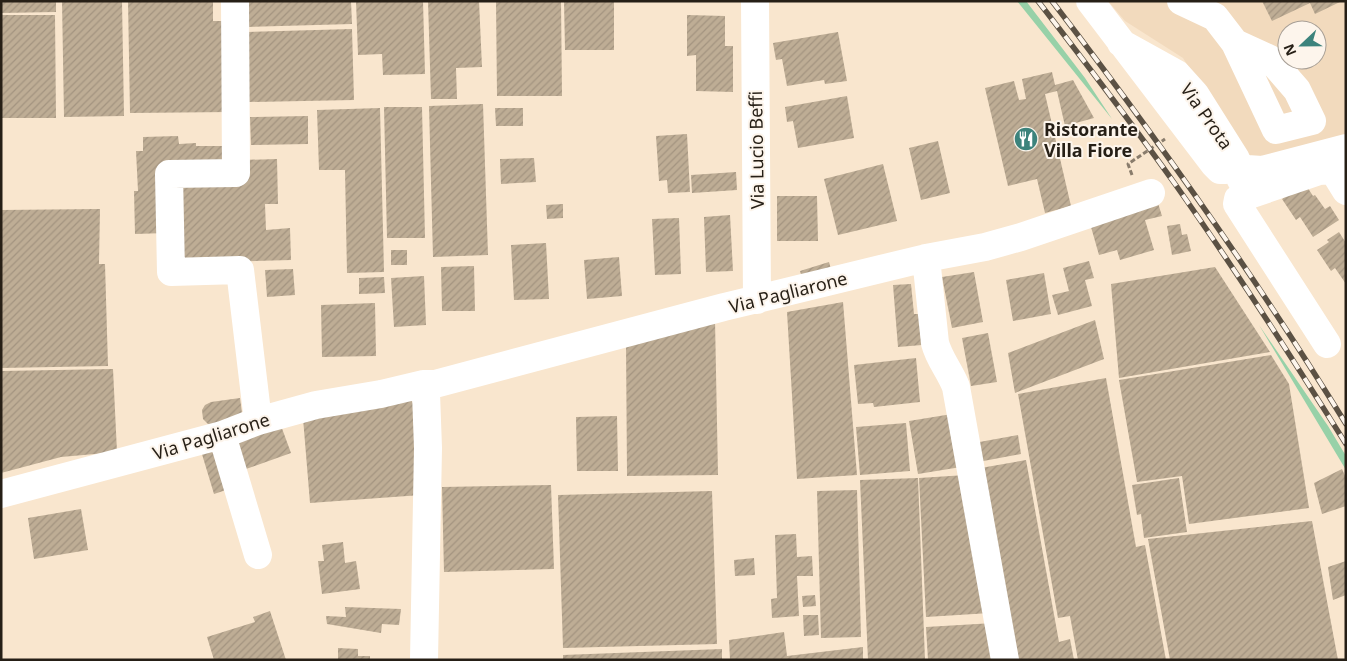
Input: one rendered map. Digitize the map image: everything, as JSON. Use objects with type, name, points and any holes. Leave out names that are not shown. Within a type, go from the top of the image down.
[{"type":"street","points":[[235,1],[236,173],[168,174],[171,272],[240,270],[258,421]]},
{"type":"street","name":"Via Lucio Beffi","points":[[755,1],[757,300]]},
{"type":"street","name":"Via Prota","points":[[1090,1],[1214,164],[1220,170],[1226,170],[1234,166]]},
{"type":"street","points":[[1181,1],[1215,18],[1235,43]]},
{"type":"street","points":[[1234,166],[1262,170],[1346,148]]},
{"type":"street","points":[[1234,166],[1249,195]]},
{"type":"street","points":[[1327,344],[1237,204],[1238,199],[1319,171],[1333,170],[1346,191]]},
{"type":"street","name":"Via Pagliarone","points":[[1,494],[222,435],[258,421],[316,405],[381,394],[423,384],[435,384],[757,300],[926,258],[985,247],[1021,237],[1151,193]]},
{"type":"street","points":[[926,258],[935,343],[938,355],[951,373],[956,387],[1005,660]]},
{"type":"street","points":[[423,384],[426,393],[428,448],[424,660]]},
{"type":"street","points":[[222,435],[258,555]]},
{"type":"path","points":[[1133,162],[1168,137]]},
{"type":"shaded area","points":[[1108,1],[1346,1],[1346,154],[1256,176],[1183,58],[1125,21]]},
{"type":"green space","points":[[1017,1],[1026,1],[1085,78],[1112,119]]},
{"type":"green space","points":[[1259,325],[1328,426],[1346,456],[1346,470]]},
{"type":"building","points":[[1,1],[56,1],[56,12],[1,13]]},
{"type":"building","points":[[62,1],[122,1],[124,116],[64,117]]},
{"type":"building","points":[[128,1],[213,1],[213,21],[230,21],[231,112],[130,113]]},
{"type":"building","points":[[244,1],[351,1],[352,24],[244,27]]},
{"type":"building","points":[[356,1],[423,1],[425,74],[383,75],[382,54],[358,55]]},
{"type":"building","points":[[428,1],[479,1],[482,67],[456,68],[457,99],[431,99]]},
{"type":"building","points":[[496,1],[561,1],[562,96],[497,96]]},
{"type":"building","points":[[564,1],[614,1],[614,50],[565,50]]},
{"type":"building","points":[[1262,1],[1342,1],[1315,14],[1310,3],[1272,21]]},
{"type":"building","points":[[1,15],[55,15],[56,118],[1,118]]},
{"type":"building","points":[[687,15],[725,16],[725,46],[733,46],[733,92],[696,91],[696,55],[687,56]]},
{"type":"building","points":[[352,29],[354,100],[248,102],[245,32]]},
{"type":"building","points":[[838,32],[847,81],[825,84],[824,80],[787,86],[782,59],[776,60],[773,43]]},
{"type":"building","name":"Ristorante Villa Fiore","points":[[1052,72],[1055,85],[1073,80],[1094,118],[1065,126],[1057,91],[1045,94],[1071,206],[1045,213],[1037,179],[1008,186],[985,88],[1014,81],[1019,100],[1026,99],[1022,79]]},
{"type":"building","points":[[847,96],[854,138],[798,148],[793,121],[787,122],[785,107]]},
{"type":"building","points":[[483,104],[488,255],[433,257],[429,106]]},
{"type":"building","points":[[384,107],[422,107],[425,238],[387,238]]},
{"type":"building","points":[[380,108],[384,272],[347,273],[345,170],[319,170],[317,110]]},
{"type":"building","points":[[495,108],[523,108],[523,126],[496,126]]},
{"type":"building","points":[[308,116],[308,144],[251,145],[250,117]]},
{"type":"building","points":[[687,134],[690,192],[668,193],[667,180],[659,181],[656,136]]},
{"type":"building","points":[[178,136],[179,144],[196,143],[196,146],[228,146],[228,162],[163,164],[166,233],[135,234],[134,191],[138,191],[136,151],[143,151],[143,137]]},
{"type":"building","points":[[938,141],[950,193],[921,200],[909,148]]},
{"type":"building","points":[[534,158],[536,182],[501,184],[500,159]]},
{"type":"building","points":[[277,159],[278,204],[265,204],[266,230],[290,228],[291,260],[179,263],[177,181],[241,160]]},
{"type":"building","points":[[883,164],[897,221],[838,235],[824,179]]},
{"type":"building","points":[[736,172],[737,190],[692,193],[691,175]]},
{"type":"building","points":[[1304,182],[1325,209],[1330,206],[1339,220],[1313,237],[1300,217],[1296,220],[1282,199]]},
{"type":"building","points":[[777,196],[817,196],[818,241],[777,241]]},
{"type":"building","points":[[1157,200],[1162,216],[1145,220],[1154,250],[1120,260],[1117,250],[1099,255],[1089,220]]},
{"type":"building","points":[[563,204],[563,218],[547,219],[546,205]]},
{"type":"building","points":[[100,209],[99,264],[105,264],[108,366],[1,368],[1,210]]},
{"type":"building","points":[[730,215],[733,271],[706,272],[704,217]]},
{"type":"building","points":[[679,218],[681,274],[655,275],[652,219]]},
{"type":"building","points":[[1180,224],[1182,235],[1187,234],[1191,251],[1172,255],[1167,226]]},
{"type":"building","points":[[1339,232],[1346,243],[1346,284],[1335,268],[1331,271],[1317,250]]},
{"type":"building","points":[[546,243],[549,299],[514,300],[511,245]]},
{"type":"building","points":[[391,250],[407,250],[407,265],[391,265]]},
{"type":"building","points":[[619,257],[622,296],[587,299],[584,260]]},
{"type":"building","points":[[1089,261],[1094,278],[1085,280],[1092,306],[1058,315],[1052,295],[1069,291],[1063,268]]},
{"type":"building","points":[[829,262],[832,273],[803,281],[800,271]]},
{"type":"building","points":[[474,266],[475,311],[442,311],[441,267]]},
{"type":"building","points":[[1215,267],[1270,352],[1119,378],[1111,284]]},
{"type":"building","points":[[293,269],[295,295],[267,297],[265,270]]},
{"type":"building","points":[[974,272],[983,322],[952,328],[942,277]]},
{"type":"building","points":[[1044,273],[1051,314],[1013,321],[1006,280]]},
{"type":"building","points":[[424,276],[426,325],[394,327],[391,278]]},
{"type":"building","points":[[384,277],[385,293],[359,294],[359,278]]},
{"type":"building","points":[[911,284],[914,314],[919,314],[922,345],[898,347],[893,285]]},
{"type":"building","points":[[843,302],[857,475],[797,479],[787,312]]},
{"type":"building","points":[[375,303],[376,356],[322,357],[321,305]]},
{"type":"building","points":[[715,320],[718,475],[627,476],[626,342]]},
{"type":"building","points":[[1095,320],[1104,359],[1015,393],[1008,353]]},
{"type":"building","points":[[988,333],[997,382],[971,386],[962,338]]},
{"type":"building","points":[[1271,355],[1289,384],[1309,508],[1189,524],[1182,476],[1137,482],[1119,380]]},
{"type":"building","points":[[916,358],[920,402],[874,407],[873,403],[858,404],[854,365]]},
{"type":"building","points":[[113,369],[117,452],[61,457],[1,473],[1,371]]},
{"type":"building","points":[[1106,378],[1136,547],[1145,545],[1166,660],[1078,660],[1070,616],[1058,618],[1018,394]]},
{"type":"building","points":[[240,398],[243,421],[214,426],[208,424],[203,419],[202,410],[205,405],[211,402]]},
{"type":"building","points":[[411,400],[416,408],[421,495],[310,503],[303,418]]},
{"type":"building","points":[[952,414],[961,467],[918,474],[909,421]]},
{"type":"building","points":[[617,416],[618,471],[577,471],[576,417]]},
{"type":"building","points":[[280,423],[291,453],[246,469],[236,439]]},
{"type":"building","points":[[906,423],[910,471],[860,475],[856,427]]},
{"type":"building","points":[[1018,435],[1021,454],[978,462],[974,443]]},
{"type":"building","points":[[219,445],[232,488],[214,494],[201,451]]},
{"type":"building","points":[[1026,460],[1059,642],[1070,639],[1074,660],[1009,660],[975,469]]},
{"type":"building","points":[[1342,469],[1346,478],[1346,506],[1322,514],[1314,483]]},
{"type":"building","points":[[966,475],[990,613],[926,617],[919,478]]},
{"type":"building","points":[[918,478],[925,660],[868,660],[860,480]]},
{"type":"building","points":[[1179,478],[1187,532],[1144,538],[1141,514],[1137,515],[1132,485]]},
{"type":"building","points":[[551,485],[554,569],[444,572],[442,487]]},
{"type":"building","points":[[857,490],[861,637],[821,638],[817,491]]},
{"type":"building","points":[[712,491],[717,644],[563,648],[558,495]]},
{"type":"building","points":[[81,509],[88,550],[34,559],[28,518]]},
{"type":"building","points":[[1312,521],[1338,660],[1170,660],[1148,539]]},
{"type":"building","points":[[796,534],[797,557],[812,556],[813,576],[797,576],[799,616],[772,618],[771,599],[777,598],[775,535]]},
{"type":"building","points":[[343,542],[345,563],[356,561],[360,589],[322,594],[318,561],[324,561],[322,545]]},
{"type":"building","points":[[754,558],[755,575],[735,576],[734,560]]},
{"type":"building","points":[[1346,561],[1346,595],[1333,600],[1328,567]]},
{"type":"building","points":[[815,595],[816,606],[803,607],[802,596]]},
{"type":"building","points":[[345,607],[401,609],[399,625],[382,624],[381,633],[327,624],[326,616],[346,617]]},
{"type":"building","points":[[270,611],[286,660],[214,660],[207,637],[255,622],[253,617]]},
{"type":"building","points":[[803,615],[818,615],[819,635],[804,636]]},
{"type":"building","points":[[994,623],[1000,660],[928,660],[926,627]]},
{"type":"building","points":[[784,632],[787,656],[863,647],[863,660],[730,660],[729,640]]},
{"type":"building","points":[[338,648],[358,649],[358,656],[370,656],[370,660],[338,660]]},
{"type":"building","points":[[722,649],[722,660],[563,660],[563,655]]},
{"type":"railway","points":[[1038,1],[1125,115],[1197,216],[1305,378],[1346,444]]},
{"type":"railway","points":[[1052,1],[1130,104],[1205,209],[1277,315],[1346,424]]},
{"type":"place","name":"Ristorante Villa Fiore","points":[[1026,139]]}]
